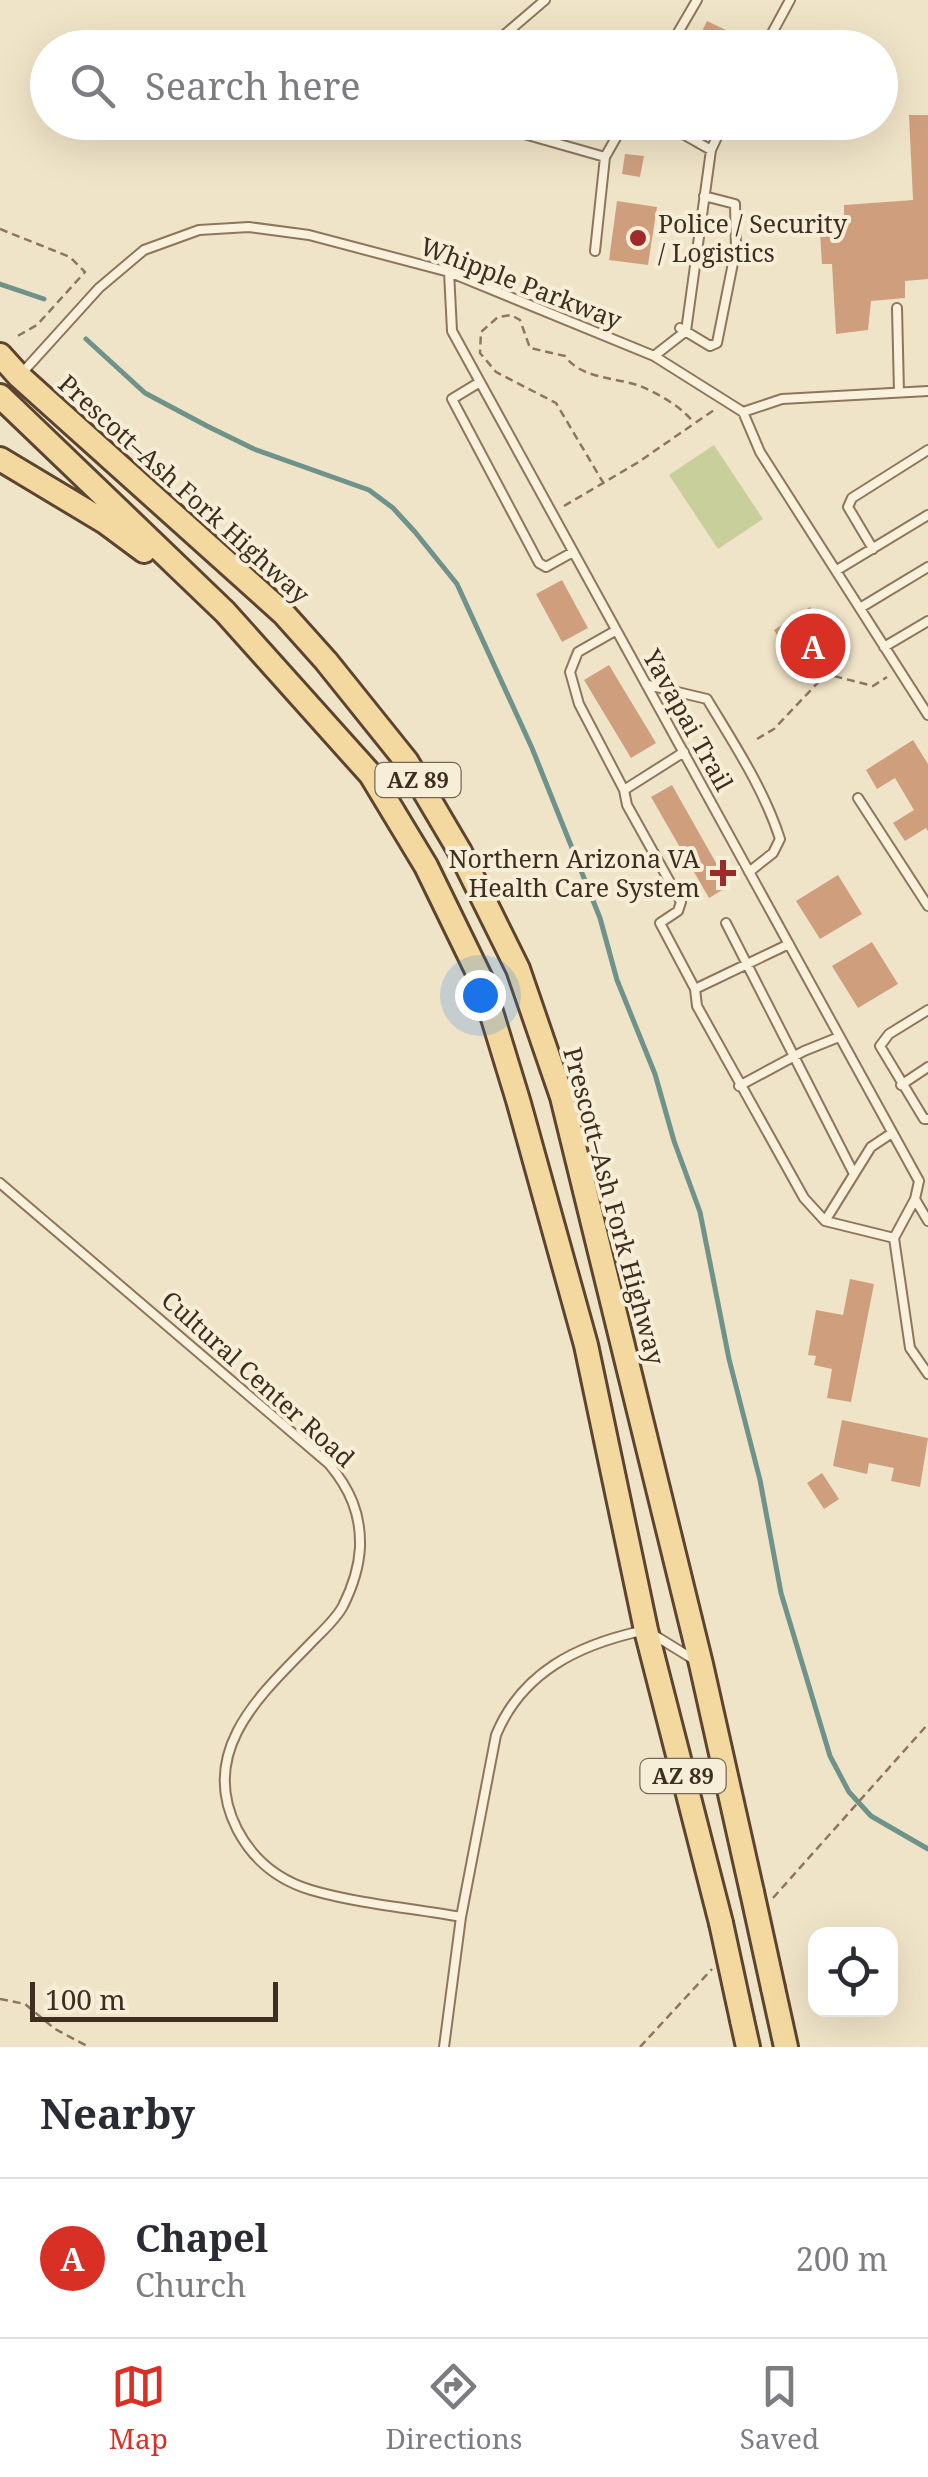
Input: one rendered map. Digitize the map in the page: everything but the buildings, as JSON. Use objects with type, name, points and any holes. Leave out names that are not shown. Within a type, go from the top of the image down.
[{"type":"main road","name":"AZ 89","points":[[7,347],[10,370]]},
{"type":"main road","points":[[0,395],[10,370]]},
{"type":"main road","name":"Prescott–Ash Fork Highway","points":[[10,370],[283,613],[407,762],[459,850],[518,969],[562,1097],[700,1664],[786,2047]]},
{"type":"main road","name":"AZ 89","points":[[0,395],[225,612],[371,775],[426,866],[481,979],[586,1345],[646,1630],[721,1923],[748,2047]]},
{"type":"main road","points":[[0,459],[105,522],[225,612]]},
{"type":"lane","points":[[509,30],[545,0]]},
{"type":"lane","points":[[680,30],[698,0]]},
{"type":"lane","points":[[774,30],[790,0]]},
{"type":"lane","points":[[545,140],[605,157]]},
{"type":"lane","points":[[594,251],[605,157],[615,140]]},
{"type":"lane","points":[[694,140],[711,150]]},
{"type":"lane","points":[[654,356],[683,329],[716,140]]},
{"type":"lane","points":[[683,329],[710,346],[717,344],[736,248],[735,204],[704,196]]},
{"type":"lane","name":"Whipple Parkway","points":[[10,370],[144,250],[199,230],[249,227],[308,236],[449,272],[654,356],[743,412]]},
{"type":"lane","name":"Yavapai Trail","points":[[449,272],[452,331],[918,1181]]},
{"type":"lane","points":[[896,308],[899,392]]},
{"type":"lane","points":[[480,382],[452,398],[539,563],[546,566],[573,552]]},
{"type":"lane","points":[[928,391],[782,398],[743,412],[760,452],[928,715]]},
{"type":"lane","points":[[873,549],[848,507],[852,498],[928,450]]},
{"type":"lane","points":[[836,570],[928,515]]},
{"type":"lane","points":[[860,608],[928,567]]},
{"type":"lane","points":[[884,647],[928,620]]},
{"type":"lane","points":[[616,631],[578,652],[570,672],[579,704],[624,790],[626,806],[681,902],[678,911],[660,923],[695,989],[696,1006],[804,1198],[825,1221],[894,1238]]},
{"type":"lane","points":[[646,684],[707,699],[742,758],[773,817],[780,840],[774,853],[749,872]]},
{"type":"lane","points":[[624,790],[684,752]]},
{"type":"lane","points":[[858,798],[928,906]]},
{"type":"lane","points":[[726,923],[854,1174]]},
{"type":"lane","points":[[695,989],[790,944]]},
{"type":"lane","points":[[928,1010],[889,1034],[880,1046],[901,1085],[924,1119],[928,1119]]},
{"type":"lane","points":[[739,1086],[839,1037]]},
{"type":"lane","points":[[901,1085],[928,1067]]},
{"type":"lane","points":[[825,1221],[872,1147],[892,1133]]},
{"type":"lane","points":[[928,1174],[918,1181],[915,1199],[894,1238],[910,1348],[928,1374]]},
{"type":"lane","name":"Cultural Center Road","points":[[0,1183],[329,1464],[353,1498],[360,1535],[359,1556],[343,1607],[262,1692],[246,1713],[229,1751],[225,1771],[229,1808],[248,1847],[277,1876],[312,1890],[461,1917]]},
{"type":"lane","points":[[915,1199],[928,1222]]},
{"type":"lane","points":[[444,2047],[461,1917],[496,1735],[513,1702],[539,1674],[569,1654],[603,1639],[646,1630],[700,1664]]},
{"type":"path","points":[[0,230],[70,257],[85,272],[37,325],[7,347]]},
{"type":"path","points":[[604,484],[556,403],[496,372],[480,354],[481,332],[498,317],[511,314],[520,320],[530,348],[564,356],[584,371],[639,386],[687,414],[694,424]]},
{"type":"path","points":[[560,508],[604,484],[714,410]]},
{"type":"path","points":[[758,739],[774,729],[826,674],[872,686],[888,676]]},
{"type":"path","points":[[842,1820],[928,1724]]},
{"type":"path","points":[[0,1999],[26,2004],[54,2028],[89,2047]]},
{"type":"green space","points":[[714,445],[763,519],[718,549],[669,475]]},
{"type":"waterway","points":[[0,284],[44,299]]},
{"type":"waterway","points":[[86,339],[145,393],[254,449],[369,490],[393,508],[457,584],[532,748],[600,918],[617,980],[655,1074],[700,1212],[781,1593],[830,1756],[849,1792],[871,1816],[928,1849]]},
{"type":"place","name":"Police / Security / Logistics","points":[[638,238]]},
{"type":"place","name":"Chapel","points":[[813,646]]},
{"type":"place","name":"Northern Arizona VA Health Care System","points":[[723,873]]}]
